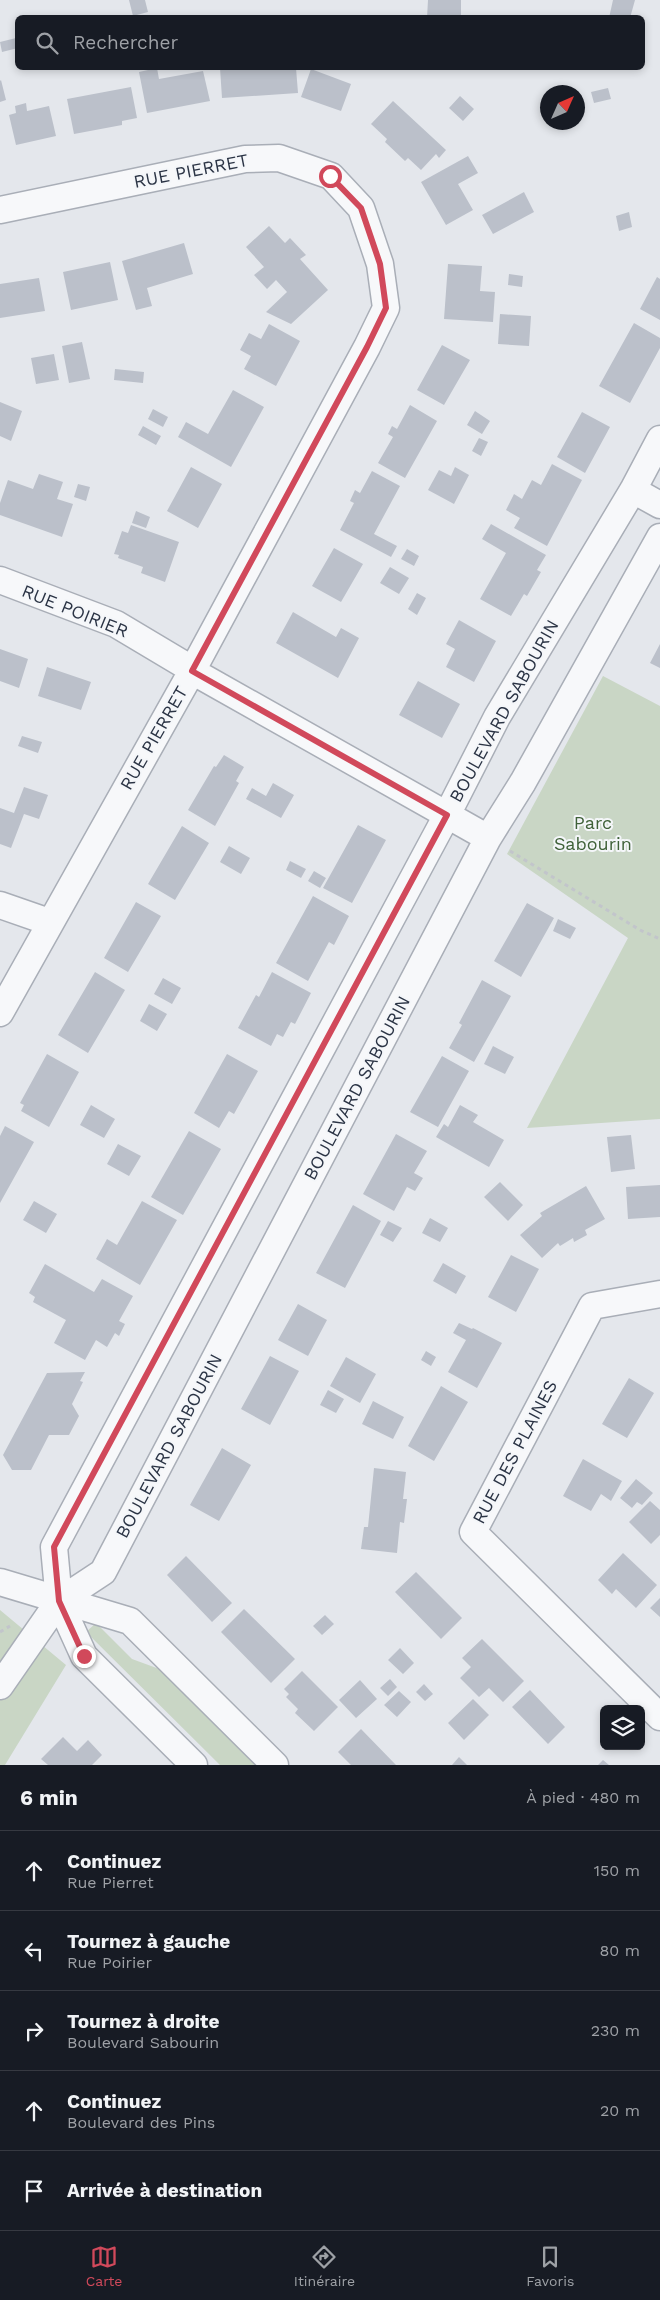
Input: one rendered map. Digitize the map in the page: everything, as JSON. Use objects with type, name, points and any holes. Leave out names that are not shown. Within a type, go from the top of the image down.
[{"type":"street","name":"RUE PIERRET","points":[[0,210],[245,159],[279,158],[330,176],[361,208],[380,264],[386,308],[367,347],[192,671],[49,922],[0,1013]]},
{"type":"street","name":"BOULEVARD SABOURIN","points":[[59,1601],[54,1547],[447,815],[497,717],[633,490],[660,439]]},
{"type":"street","points":[[633,490],[660,505]]},
{"type":"street","name":"BOULEVARD SABOURIN","points":[[0,1686],[59,1601],[103,1572],[488,838],[523,782],[660,537]]},
{"type":"street","name":"RUE POIRIER","points":[[0,580],[116,624],[192,671],[488,838]]},
{"type":"street","points":[[0,905],[49,922]]},
{"type":"street","name":"RUE DES PLAINES","points":[[660,1294],[592,1306],[473,1532],[660,1717]]},
{"type":"street","points":[[0,1582],[130,1621],[275,1765]]},
{"type":"street","points":[[59,1601],[84,1656],[194,1765]]},
{"type":"path","points":[[488,838],[640,930],[660,939]]},
{"type":"green space","name":"Parc Sabourin","points":[[603,676],[660,706],[660,1119],[527,1128],[628,938],[507,854]]},
{"type":"green space","points":[[0,1610],[66,1665],[5,1765],[0,1765]]},
{"type":"green space","points":[[96,1623],[132,1659],[162,1670],[257,1765],[220,1765],[86,1632]]},
{"type":"building","points":[[129,0],[145,0],[148,12],[133,15]]},
{"type":"building","points":[[428,0],[461,0],[461,15],[427,15]]},
{"type":"building","points":[[613,0],[635,0],[631,15],[610,15]]},
{"type":"building","points":[[15,38],[15,49],[2,52],[0,42]]},
{"type":"building","points":[[157,70],[159,79],[203,71],[210,101],[147,113],[139,72]]},
{"type":"building","points":[[220,70],[296,70],[298,93],[222,98]]},
{"type":"building","points":[[311,70],[351,84],[341,111],[301,97]]},
{"type":"building","points":[[0,81],[6,100],[0,102]]},
{"type":"building","points":[[131,87],[137,118],[122,121],[122,125],[74,134],[67,99]]},
{"type":"building","points":[[608,88],[611,99],[594,103],[591,92]]},
{"type":"building","points":[[460,96],[474,109],[463,121],[449,108]]},
{"type":"building","points":[[393,101],[446,150],[439,158],[436,154],[421,170],[408,158],[405,161],[385,142],[387,139],[371,124]]},
{"type":"building","points":[[26,103],[27,111],[49,106],[56,136],[16,145],[9,115],[16,113],[15,106]]},
{"type":"building","points":[[468,156],[478,173],[458,184],[473,210],[446,225],[421,182]]},
{"type":"building","points":[[524,192],[534,212],[493,234],[482,215]]},
{"type":"building","points":[[629,212],[632,227],[619,231],[616,216]]},
{"type":"building","points":[[269,226],[285,243],[290,238],[306,255],[300,259],[328,290],[291,324],[266,312],[287,292],[276,280],[267,289],[254,275],[264,267],[246,247]]},
{"type":"building","points":[[184,243],[193,274],[147,288],[152,306],[136,310],[122,261]]},
{"type":"building","points":[[110,262],[118,300],[71,310],[63,272]]},
{"type":"building","points":[[448,264],[482,266],[480,291],[495,292],[493,322],[444,319]]},
{"type":"building","points":[[509,274],[523,276],[522,287],[508,285]]},
{"type":"building","points":[[657,277],[660,279],[660,320],[640,309]]},
{"type":"building","points":[[39,278],[45,311],[0,318],[0,284]]},
{"type":"building","points":[[500,314],[531,316],[529,346],[498,344]]},
{"type":"building","points":[[634,323],[660,338],[660,348],[630,403],[599,386]]},
{"type":"building","points":[[269,324],[300,341],[276,386],[244,369],[251,356],[240,350],[249,333],[261,339]]},
{"type":"building","points":[[82,342],[90,379],[69,383],[62,346]]},
{"type":"building","points":[[442,345],[470,360],[444,405],[417,390]]},
{"type":"building","points":[[54,354],[59,380],[36,384],[31,358]]},
{"type":"building","points":[[115,369],[144,372],[143,383],[114,380]]},
{"type":"building","points":[[233,390],[264,407],[231,467],[178,437],[186,422],[208,434]]},
{"type":"building","points":[[0,402],[22,411],[11,441],[0,436]]},
{"type":"building","points":[[410,405],[437,421],[405,478],[378,463],[393,437],[388,434],[392,426],[397,429]]},
{"type":"building","points":[[153,409],[168,417],[163,427],[148,419]]},
{"type":"building","points":[[475,411],[490,421],[482,434],[467,425]]},
{"type":"building","points":[[582,412],[610,427],[585,473],[557,457]]},
{"type":"building","points":[[143,426],[161,436],[156,445],[138,435]]},
{"type":"building","points":[[479,438],[488,442],[481,456],[472,451]]},
{"type":"building","points":[[552,464],[582,480],[547,546],[514,528],[520,518],[506,510],[514,494],[522,499],[532,480],[541,485]]},
{"type":"building","points":[[191,467],[222,484],[198,528],[167,511]]},
{"type":"building","points":[[455,467],[469,475],[454,504],[428,490],[439,470],[451,476]]},
{"type":"building","points":[[372,471],[400,486],[374,534],[397,546],[391,557],[340,530],[354,503],[350,501],[355,490],[360,493]]},
{"type":"building","points":[[39,474],[63,482],[57,499],[73,504],[62,537],[0,515],[0,503],[8,480],[33,489]]},
{"type":"building","points":[[78,484],[90,487],[86,501],[74,497]]},
{"type":"building","points":[[136,511],[150,517],[146,528],[132,523]]},
{"type":"building","points":[[491,524],[546,555],[537,570],[541,572],[527,596],[524,594],[511,616],[480,599],[506,553],[482,539]]},
{"type":"building","points":[[131,525],[179,542],[165,582],[141,573],[143,567],[118,558],[119,555],[114,554],[122,531],[128,533]]},
{"type":"building","points":[[334,548],[363,564],[341,602],[312,586]]},
{"type":"building","points":[[407,549],[419,556],[414,566],[401,559]]},
{"type":"building","points":[[390,567],[409,578],[399,594],[380,583]]},
{"type":"building","points":[[417,593],[426,598],[417,615],[408,609]]},
{"type":"building","points":[[293,612],[336,637],[341,628],[359,638],[338,678],[276,643]]},
{"type":"building","points":[[459,620],[496,641],[474,682],[446,667],[455,649],[446,644]]},
{"type":"building","points":[[660,644],[660,668],[650,663]]},
{"type":"building","points":[[0,649],[28,659],[19,688],[0,681]]},
{"type":"building","points":[[47,667],[91,682],[81,710],[38,696]]},
{"type":"building","points":[[418,681],[460,704],[442,738],[399,715]]},
{"type":"building","points":[[22,736],[42,742],[38,753],[18,746]]},
{"type":"building","points":[[224,755],[244,767],[236,781],[239,783],[215,826],[188,810],[214,766],[216,767]]},
{"type":"building","points":[[273,783],[294,795],[281,818],[246,799],[252,788],[266,796]]},
{"type":"building","points":[[24,787],[48,795],[39,819],[24,814],[11,848],[0,844],[0,808],[14,813]]},
{"type":"building","points":[[358,825],[386,840],[352,903],[323,888]]},
{"type":"building","points":[[182,826],[209,843],[175,900],[148,884]]},
{"type":"building","points":[[229,846],[250,858],[241,874],[220,862]]},
{"type":"building","points":[[290,861],[306,869],[301,878],[286,870]]},
{"type":"building","points":[[314,871],[326,878],[320,888],[308,881]]},
{"type":"building","points":[[313,896],[349,916],[334,945],[329,942],[308,981],[276,963]]},
{"type":"building","points":[[136,902],[161,916],[128,972],[104,958]]},
{"type":"building","points":[[527,903],[554,918],[521,977],[494,961]]},
{"type":"building","points":[[558,919],[576,928],[570,939],[553,931]]},
{"type":"building","points":[[95,972],[125,990],[88,1053],[58,1035]]},
{"type":"building","points":[[272,972],[311,993],[295,1024],[291,1022],[283,1037],[277,1034],[271,1046],[238,1028],[256,995],[259,997]]},
{"type":"building","points":[[163,978],[181,988],[172,1004],[154,994]]},
{"type":"building","points":[[482,980],[511,996],[474,1062],[449,1048],[462,1025],[459,1023]]},
{"type":"building","points":[[149,1004],[167,1014],[157,1031],[140,1021]]},
{"type":"building","points":[[493,1046],[514,1057],[505,1074],[484,1064]]},
{"type":"building","points":[[47,1054],[79,1072],[49,1127],[21,1111],[24,1105],[20,1103]]},
{"type":"building","points":[[227,1054],[258,1071],[234,1114],[229,1111],[219,1128],[194,1113]]},
{"type":"building","points":[[442,1056],[469,1071],[438,1127],[410,1112]]},
{"type":"building","points":[[91,1105],[115,1119],[104,1138],[80,1125]]},
{"type":"building","points":[[460,1105],[478,1115],[473,1122],[504,1140],[489,1167],[436,1137],[444,1124],[448,1127]]},
{"type":"building","points":[[5,1126],[34,1142],[0,1203],[0,1136]]},
{"type":"building","points":[[189,1131],[221,1149],[183,1215],[151,1197]]},
{"type":"building","points":[[396,1134],[427,1151],[414,1173],[423,1178],[415,1191],[407,1187],[394,1211],[363,1194]]},
{"type":"building","points":[[631,1135],[635,1169],[611,1172],[607,1137]]},
{"type":"building","points":[[118,1144],[141,1156],[129,1176],[107,1164]]},
{"type":"building","points":[[500,1182],[523,1205],[508,1221],[484,1197]]},
{"type":"building","points":[[660,1185],[660,1217],[628,1219],[626,1187]]},
{"type":"building","points":[[586,1186],[605,1219],[585,1230],[587,1235],[574,1242],[573,1238],[560,1246],[558,1243],[542,1258],[520,1235],[542,1216],[540,1213]]},
{"type":"building","points":[[34,1201],[57,1214],[46,1233],[23,1220]]},
{"type":"building","points":[[142,1201],[177,1220],[140,1285],[96,1259],[107,1239],[117,1245]]},
{"type":"building","points":[[353,1205],[381,1221],[345,1288],[316,1273]]},
{"type":"building","points":[[430,1218],[448,1228],[440,1242],[422,1233]]},
{"type":"building","points":[[388,1221],[402,1228],[393,1242],[380,1235]]},
{"type":"building","points":[[511,1255],[539,1269],[516,1312],[488,1297]]},
{"type":"building","points":[[443,1263],[466,1276],[456,1294],[433,1281]]},
{"type":"building","points":[[45,1264],[94,1292],[102,1279],[133,1296],[119,1321],[125,1324],[119,1336],[115,1333],[107,1347],[96,1340],[85,1360],[54,1343],[66,1320],[33,1302],[35,1297],[29,1293]]},
{"type":"building","points":[[298,1304],[327,1320],[308,1356],[278,1340]]},
{"type":"building","points":[[459,1323],[502,1343],[477,1388],[448,1372],[466,1340],[453,1333]]},
{"type":"building","points":[[426,1351],[436,1357],[431,1366],[421,1360]]},
{"type":"building","points":[[270,1356],[299,1371],[270,1425],[241,1409]]},
{"type":"building","points":[[346,1357],[376,1374],[360,1403],[330,1386]]},
{"type":"building","points":[[85,1372],[80,1381],[83,1382],[72,1404],[79,1416],[69,1435],[49,1435],[31,1470],[12,1470],[3,1455],[47,1373]]},
{"type":"building","points":[[629,1378],[654,1393],[627,1438],[602,1424]]},
{"type":"building","points":[[441,1386],[468,1402],[434,1461],[408,1446]]},
{"type":"building","points":[[328,1390],[344,1399],[336,1413],[320,1405]]},
{"type":"building","points":[[373,1401],[404,1417],[393,1439],[362,1424]]},
{"type":"building","points":[[222,1448],[251,1465],[219,1521],[190,1505]]},
{"type":"building","points":[[583,1459],[622,1481],[611,1501],[601,1494],[591,1511],[563,1496]]},
{"type":"building","points":[[374,1468],[406,1472],[403,1499],[407,1499],[404,1523],[400,1522],[397,1553],[361,1549],[364,1527],[368,1527]]},
{"type":"building","points":[[636,1479],[653,1493],[642,1505],[637,1502],[632,1508],[620,1498]]},
{"type":"building","points":[[650,1501],[660,1510],[660,1535],[651,1544],[629,1522]]},
{"type":"building","points":[[623,1553],[657,1585],[636,1608],[616,1589],[612,1594],[598,1580]]},
{"type":"building","points":[[186,1556],[232,1603],[212,1622],[167,1575]]},
{"type":"building","points":[[416,1572],[462,1618],[441,1639],[395,1592]]},
{"type":"building","points":[[660,1598],[660,1617],[650,1608]]},
{"type":"building","points":[[244,1609],[295,1659],[271,1683],[221,1632]]},
{"type":"building","points":[[325,1615],[334,1624],[322,1635],[313,1626]]},
{"type":"building","points":[[482,1639],[524,1681],[503,1702],[489,1688],[479,1697],[460,1678],[471,1667],[462,1658]]},
{"type":"building","points":[[400,1648],[414,1663],[403,1674],[388,1660]]},
{"type":"building","points":[[302,1671],[338,1707],[314,1731],[295,1713],[298,1709],[286,1697],[289,1694],[284,1689]]},
{"type":"building","points":[[390,1679],[397,1687],[388,1696],[380,1688]]},
{"type":"building","points":[[360,1680],[377,1699],[356,1718],[339,1700]]},
{"type":"building","points":[[424,1684],[433,1694],[425,1701],[416,1692]]},
{"type":"building","points":[[530,1690],[565,1727],[548,1744],[512,1707]]},
{"type":"building","points":[[399,1691],[411,1702],[397,1717],[384,1705]]},
{"type":"building","points":[[473,1699],[489,1715],[464,1740],[448,1723]]},
{"type":"building","points":[[361,1729],[396,1765],[351,1765],[338,1752]]},
{"type":"building","points":[[63,1737],[77,1751],[88,1740],[102,1755],[92,1765],[48,1765],[41,1759]]},
{"type":"building","points":[[459,1757],[467,1765],[452,1765]]},
{"type":"building","points":[[603,1760],[609,1765],[598,1765]]},
{"type":"route","points":[[84,1656],[59,1601],[54,1547],[447,815],[192,671],[367,347],[386,308],[380,264],[361,208],[330,176]]}]
